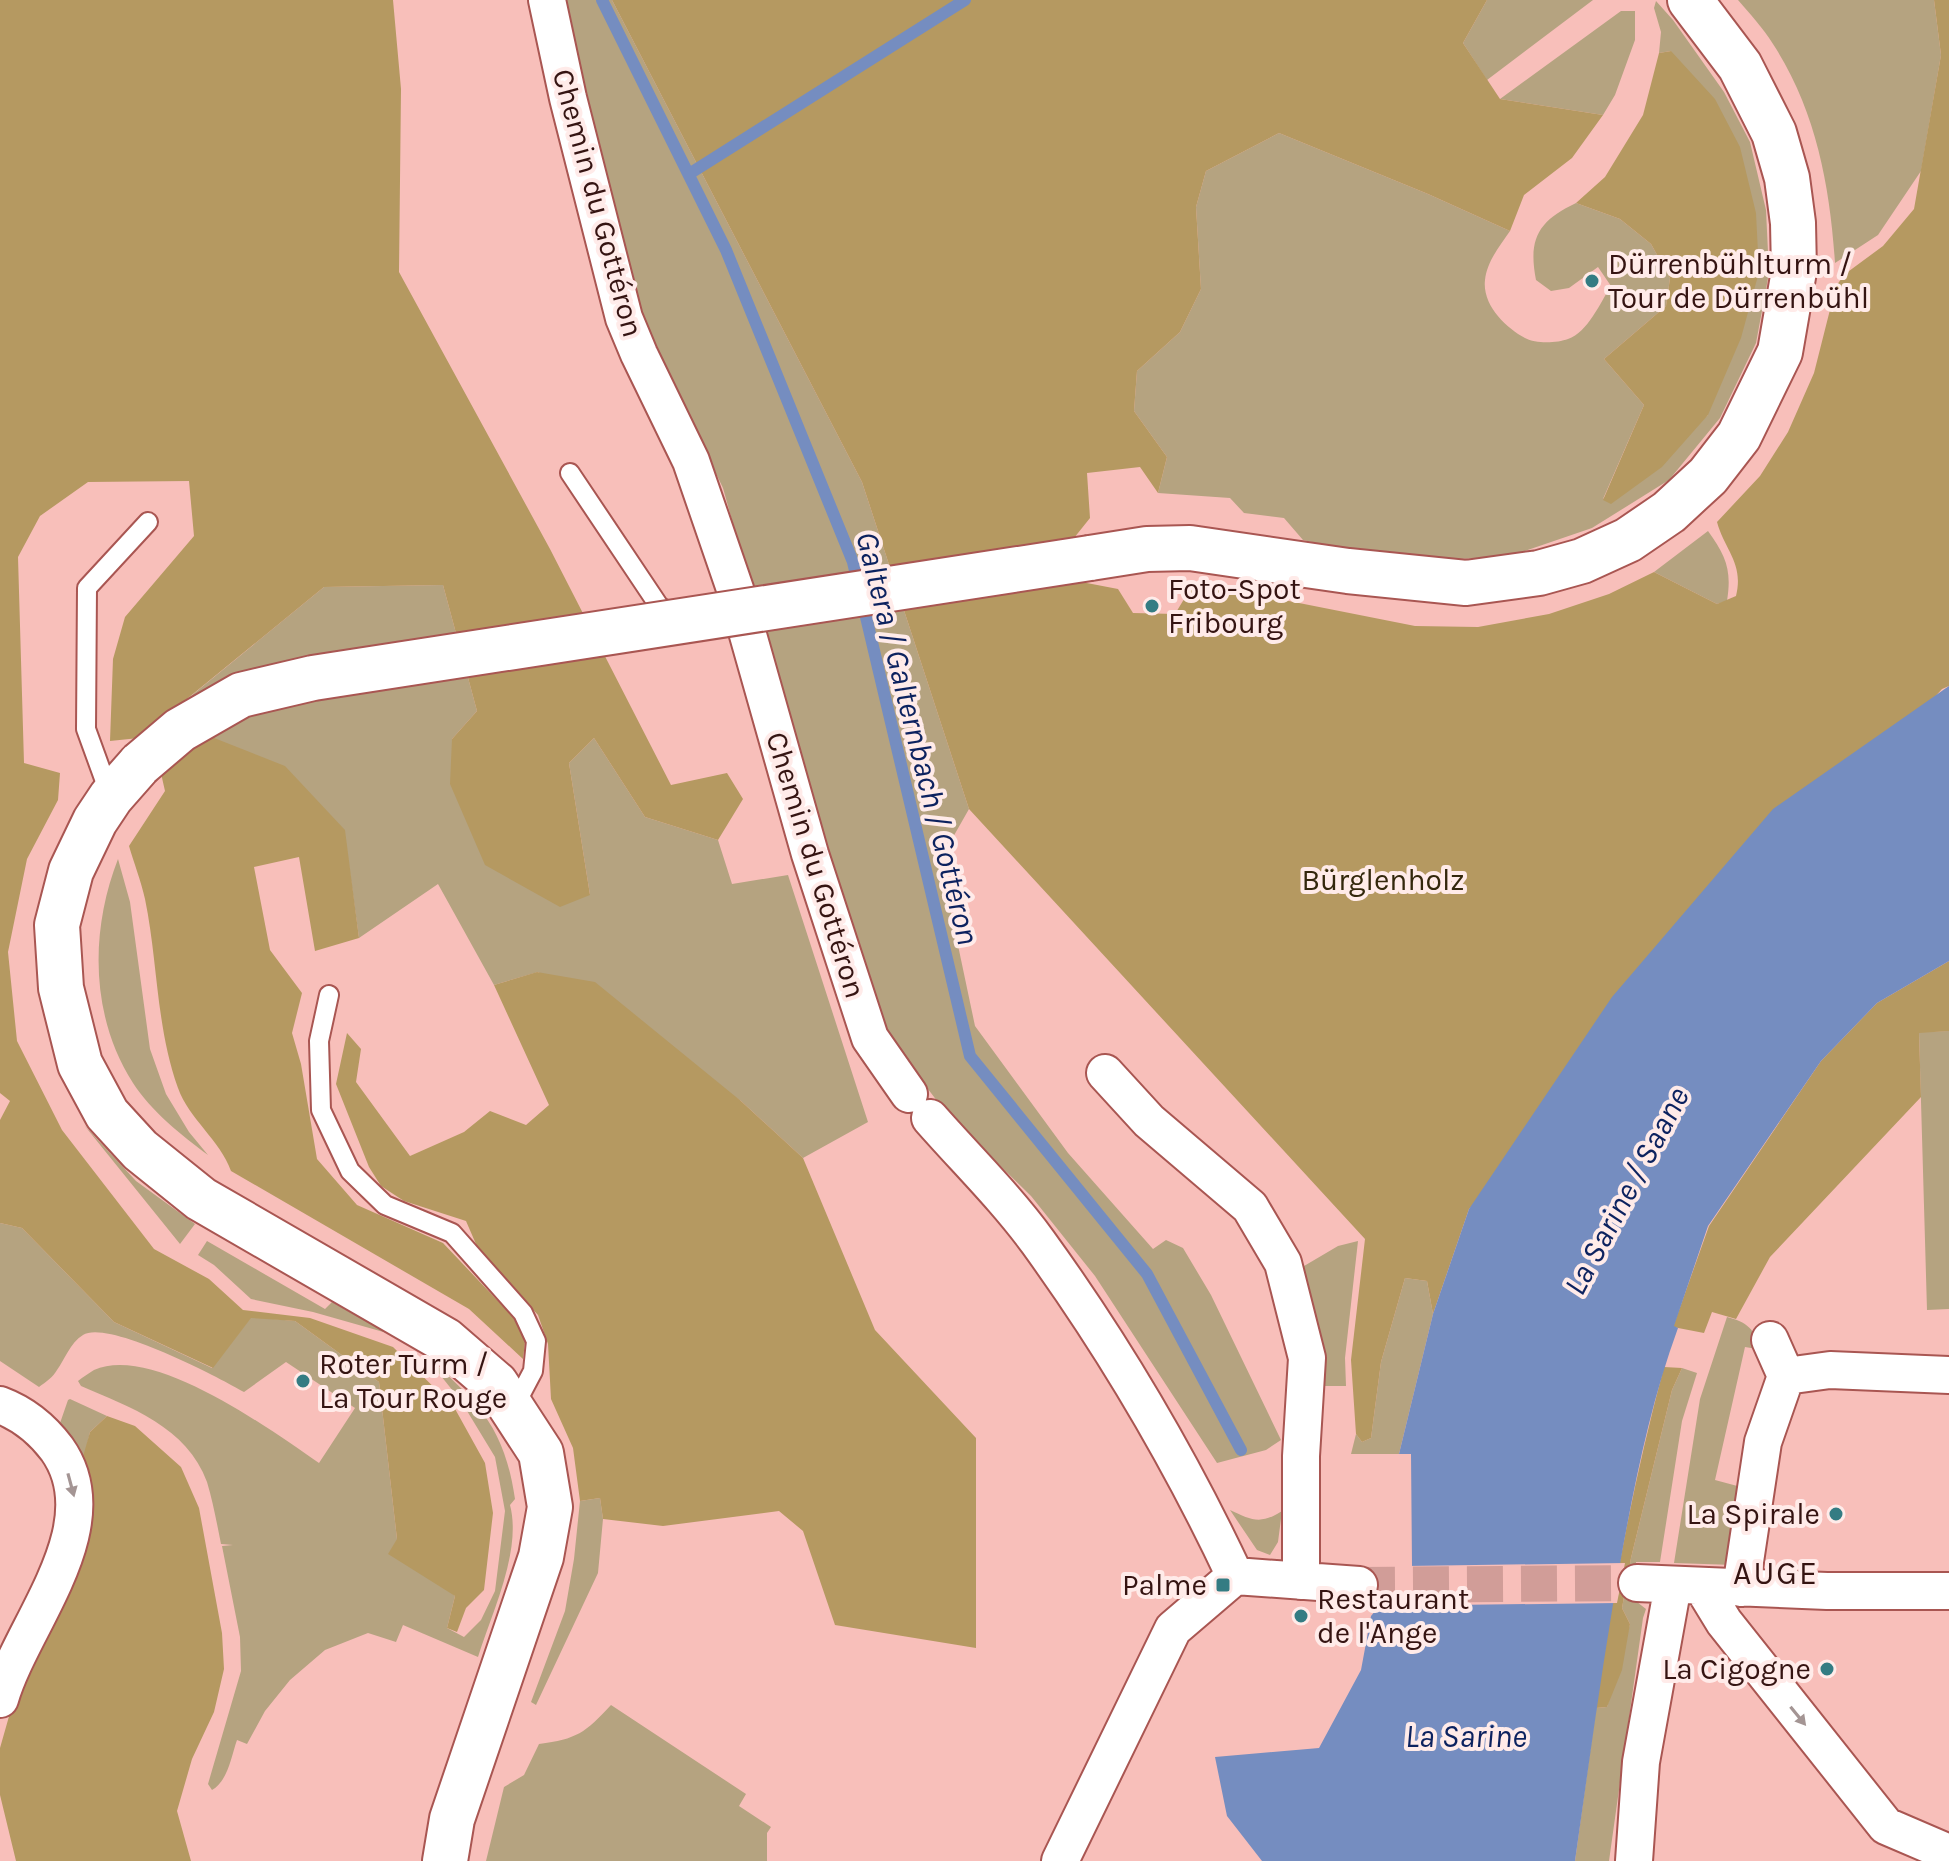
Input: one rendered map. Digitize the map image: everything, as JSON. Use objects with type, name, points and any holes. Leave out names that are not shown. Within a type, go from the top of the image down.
[{"type":"main road","points":[[445,1861],[452,1819],[541,1557],[550,1507],[541,1453],[496,1384],[445,1340],[201,1199],[140,1150],[107,1114],[80,1064],[61,988],[57,925],[71,871],[95,821],[111,797],[140,764],[180,730],[241,695],[313,678],[1147,549],[1190,548],[1348,571],[1466,583],[1539,573],[1582,561],[1628,540],[1669,512],[1708,476],[1739,436],[1780,352],[1794,271],[1793,223],[1787,178],[1774,133],[1740,66],[1690,0]]},
{"type":"street","name":"Chemin du Gottéron","points":[[547,0],[568,98],[624,318],[691,461],[745,627],[810,854],[870,1038],[919,1106],[1036,1239],[1116,1357],[1189,1480],[1235,1576]]},
{"type":"street","points":[[1105,1073],[1149,1121],[1250,1207],[1283,1263],[1307,1358],[1301,1456],[1301,1581]]},
{"type":"street","points":[[1741,1588],[1763,1442],[1786,1376],[1770,1340]]},
{"type":"street","points":[[1786,1376],[1830,1370],[1949,1375]]},
{"type":"street","points":[[0,1405],[17,1412],[44,1432],[63,1458],[75,1495],[74,1520],[57,1575],[0,1699]]},
{"type":"street","points":[[1060,1861],[1173,1629],[1235,1576],[1359,1585]]},
{"type":"street","points":[[1671,1584],[1949,1591]]},
{"type":"street","points":[[1671,1584],[1724,1622],[1886,1826],[1949,1853]]},
{"type":"street","points":[[1634,1861],[1641,1762],[1671,1584]]},
{"type":"lane","points":[[570,473],[659,606],[694,628],[745,627]]},
{"type":"lane","points":[[111,797],[86,729],[87,588],[148,522]]},
{"type":"lane","points":[[329,995],[319,1041],[321,1110],[350,1171],[385,1205],[452,1233],[523,1313],[536,1341],[533,1371],[513,1410]]},
{"type":"shaded area","points":[[564,0],[612,0],[862,482],[969,809],[940,860],[975,1026],[1068,1153],[1153,1249],[1166,1240],[1183,1248],[1211,1295],[1281,1440],[1266,1450],[1217,1463],[1095,1276],[1031,1196],[947,1114],[883,1030],[795,747],[723,488],[645,327],[580,109]]},
{"type":"shaded area","points":[[1487,0],[1593,0],[1487,80],[1463,43]]},
{"type":"shaded area","points":[[1738,0],[1934,0],[1941,55],[1921,171],[1878,235],[1835,263],[1825,177],[1810,122],[1788,69],[1761,27]]},
{"type":"shaded area","points":[[1656,1],[1724,92],[1750,142],[1766,210],[1769,273],[1756,343],[1720,418],[1669,480],[1592,528],[1522,552],[1439,560],[1353,551],[1303,540],[1284,518],[1244,513],[1230,498],[1158,493],[1167,457],[1134,411],[1137,371],[1180,332],[1201,289],[1196,207],[1206,171],[1279,133],[1510,231],[1488,266],[1485,289],[1497,315],[1510,328],[1530,340],[1552,342],[1575,335],[1593,316],[1611,286],[1598,267],[1569,288],[1551,291],[1536,280],[1535,242],[1545,224],[1553,217],[1576,203],[1620,219],[1651,244],[1670,278],[1666,306],[1604,359],[1644,405],[1603,499],[1708,415],[1671,51],[1659,53],[1661,32],[1654,8]]},
{"type":"shaded area","points":[[1621,11],[1635,11],[1635,40],[1615,95],[1603,115],[1500,99]]},
{"type":"shaded area","points":[[1708,531],[1723,556],[1729,580],[1727,601],[1717,604],[1654,572]]},
{"type":"shaded area","points":[[443,585],[477,711],[452,739],[590,895],[569,763],[594,738],[645,817],[718,840],[732,884],[788,875],[868,1122],[803,1158],[741,1101],[538,972],[494,985],[438,884],[359,938],[344,830],[199,732],[175,709],[324,587]]},
{"type":"shaded area","points":[[118,859],[130,902],[150,1049],[166,1094],[189,1132],[208,1155],[167,1122],[140,1093],[119,1057],[109,1030],[102,1002],[99,944],[102,915]]},
{"type":"shaded area","points":[[1949,1031],[1949,1309],[1927,1310],[1919,1032]]},
{"type":"shaded area","points":[[84,1125],[136,1181],[195,1224],[180,1244]]},
{"type":"shaded area","points":[[0,1223],[22,1228],[114,1322],[212,1368],[251,1317],[295,1321],[379,1382],[397,1539],[455,1596],[447,1628],[464,1637],[481,1620],[495,1591],[505,1511],[495,1457],[461,1401],[421,1351],[440,1368],[472,1399],[495,1432],[510,1473],[515,1499],[510,1505],[513,1523],[509,1561],[478,1657],[403,1625],[396,1642],[368,1633],[325,1650],[290,1680],[265,1711],[247,1744],[237,1740],[222,1781],[212,1790],[208,1784],[241,1671],[240,1637],[222,1546],[233,1545],[221,1544],[207,1482],[186,1447],[155,1421],[81,1386],[78,1381],[94,1370],[119,1365],[147,1369],[179,1379],[243,1412],[319,1463],[355,1408],[286,1362],[244,1392],[163,1352],[115,1335],[96,1332],[78,1338],[53,1375],[39,1387],[0,1361]]},
{"type":"shaded area","points":[[207,1241],[325,1309],[332,1302],[387,1333],[313,1312],[251,1299],[214,1265],[198,1255]]},
{"type":"shaded area","points":[[1358,1241],[1345,1358],[1346,1386],[1318,1386],[1299,1269],[1338,1246]]},
{"type":"shaded area","points":[[1405,1278],[1427,1281],[1433,1314],[1399,1454],[1351,1454],[1356,1434],[1362,1442],[1371,1438],[1381,1362]]},
{"type":"shaded area","points":[[1727,1317],[1740,1321],[1753,1331],[1757,1349],[1745,1347],[1715,1480],[1741,1487],[1734,1565],[1674,1563],[1700,1399]]},
{"type":"shaded area","points":[[1682,1368],[1697,1373],[1682,1421],[1660,1562],[1636,1562],[1637,1602],[1646,1609],[1609,1861],[1575,1861],[1596,1708],[1607,1707],[1630,1624],[1622,1608],[1631,1558],[1672,1390]]},
{"type":"shaded area","points":[[70,1399],[107,1416],[90,1432],[82,1467],[59,1426]]},
{"type":"shaded area","points":[[600,1498],[603,1519],[598,1573],[536,1705],[531,1702],[565,1611],[580,1501]]},
{"type":"shaded area","points":[[1230,1510],[1256,1520],[1282,1511],[1278,1542],[1270,1555],[1257,1550]]},
{"type":"shaded area","points":[[611,1705],[746,1794],[739,1806],[771,1827],[767,1833],[767,1861],[486,1861],[504,1787],[524,1775],[539,1744],[580,1733]]},
{"type":"green space","points":[[0,0],[393,0],[401,89],[399,272],[550,549],[671,785],[727,773],[743,799],[718,840],[645,817],[594,738],[569,763],[590,895],[560,907],[485,865],[450,784],[452,739],[477,711],[443,585],[324,587],[139,738],[110,741],[113,659],[125,617],[194,536],[189,481],[88,482],[40,516],[18,557],[24,763],[60,773],[58,800],[27,859],[8,952],[17,1041],[62,1130],[154,1249],[209,1279],[243,1310],[310,1318],[393,1347],[454,1407],[485,1463],[493,1513],[484,1590],[466,1608],[457,1632],[447,1628],[455,1596],[388,1554],[397,1539],[379,1382],[295,1321],[251,1318],[213,1368],[114,1322],[22,1228],[0,1223],[0,1120],[10,1101],[0,1093]]},
{"type":"green space","name":"Bürglenholz","points":[[612,0],[1487,0],[1463,43],[1500,99],[1603,115],[1572,158],[1524,195],[1510,231],[1279,133],[1206,171],[1196,207],[1201,289],[1180,332],[1137,371],[1134,411],[1167,457],[1158,493],[1140,467],[1087,473],[1090,518],[1062,553],[1066,579],[1118,589],[1133,613],[1175,614],[1192,586],[1218,587],[1415,626],[1478,627],[1549,614],[1609,594],[1654,572],[1717,604],[1736,596],[1736,566],[1717,522],[1760,476],[1788,432],[1814,373],[1836,286],[1845,274],[1883,246],[1914,209],[1941,55],[1934,0],[1949,0],[1949,686],[1942,689],[1469,1209],[1433,1314],[1427,1281],[1405,1278],[1381,1362],[1371,1438],[1362,1442],[1356,1434],[1351,1360],[1365,1239],[969,809],[862,482]]},
{"type":"green space","points":[[1671,51],[1715,99],[1740,147],[1756,213],[1759,272],[1741,338],[1708,415],[1662,467],[1611,504],[1603,500],[1644,405],[1604,359],[1666,306],[1670,278],[1651,244],[1620,219],[1576,203],[1605,177],[1643,115],[1659,53]]},
{"type":"green space","points":[[199,732],[285,766],[345,830],[359,938],[315,951],[299,857],[254,867],[270,950],[302,993],[292,1033],[301,1064],[317,1159],[357,1205],[443,1243],[515,1319],[525,1342],[523,1359],[469,1309],[231,1171],[220,1149],[183,1099],[165,1042],[145,899],[129,846],[165,791],[160,769]]},
{"type":"green space","points":[[1949,961],[1949,1031],[1919,1033],[1921,1097],[1770,1257],[1736,1319],[1712,1312],[1704,1333],[1673,1327],[1709,1226],[1821,1061],[1877,1003]]},
{"type":"green space","points":[[537,972],[595,982],[741,1101],[803,1158],[875,1330],[976,1438],[976,1648],[835,1625],[803,1531],[779,1511],[663,1526],[603,1519],[600,1498],[580,1501],[573,1448],[551,1399],[548,1344],[538,1315],[479,1251],[466,1221],[404,1201],[381,1186],[369,1167],[336,1084],[347,1033],[361,1049],[356,1082],[410,1156],[464,1132],[490,1111],[526,1125],[549,1105],[494,985]]},
{"type":"green space","points":[[1664,1367],[1682,1368],[1672,1390],[1631,1558],[1622,1608],[1630,1624],[1622,1670],[1607,1707],[1596,1708],[1625,1536]]},
{"type":"green space","points":[[107,1416],[135,1426],[181,1467],[199,1508],[222,1633],[224,1669],[214,1712],[192,1759],[177,1811],[191,1861],[16,1861],[0,1795],[0,1748],[90,1432]]},
{"type":"water","name":"La Sarine","points":[[1949,686],[1949,961],[1877,1003],[1821,1061],[1708,1226],[1674,1326],[1678,1328],[1653,1409],[1634,1491],[1610,1625],[1575,1861],[1262,1861],[1227,1816],[1215,1757],[1319,1748],[1361,1670],[1371,1616],[1412,1566],[1411,1454],[1399,1454],[1433,1314],[1469,1209],[1612,997],[1773,809]]},
{"type":"pier","points":[[1625,1563],[1617,1603],[1374,1606],[1406,1566]]},
{"type":"waterway","name":"Galtera / Galternbach / Gottéron","points":[[602,0],[726,250],[853,562],[970,1056],[1147,1274],[1241,1450]]},
{"type":"waterway","points":[[689,174],[965,0]]},
{"type":"tunnel","points":[[1359,1585],[1637,1583]]},
{"type":"place","name":"Dürrenbühlturm / Tour de Dürrenbühl","points":[[1592,281]]},
{"type":"place","name":"Foto-Spot Fribourg","points":[[1152,606]]},
{"type":"place","name":"Roter Turm / La Tour Rouge","points":[[303,1381]]},
{"type":"place","name":"La Spirale","points":[[1836,1514]]},
{"type":"place","name":"Palme","points":[[1223,1585]]},
{"type":"place","name":"Restaurant de l'Ange","points":[[1301,1616]]},
{"type":"place","name":"La Cigogne","points":[[1827,1669]]},
{"type":"district","name":"AUGE","points":[[1776,1573]]},
{"type":"water label","name":"La Sarine / Saane","points":[[1626,1191]]}]
